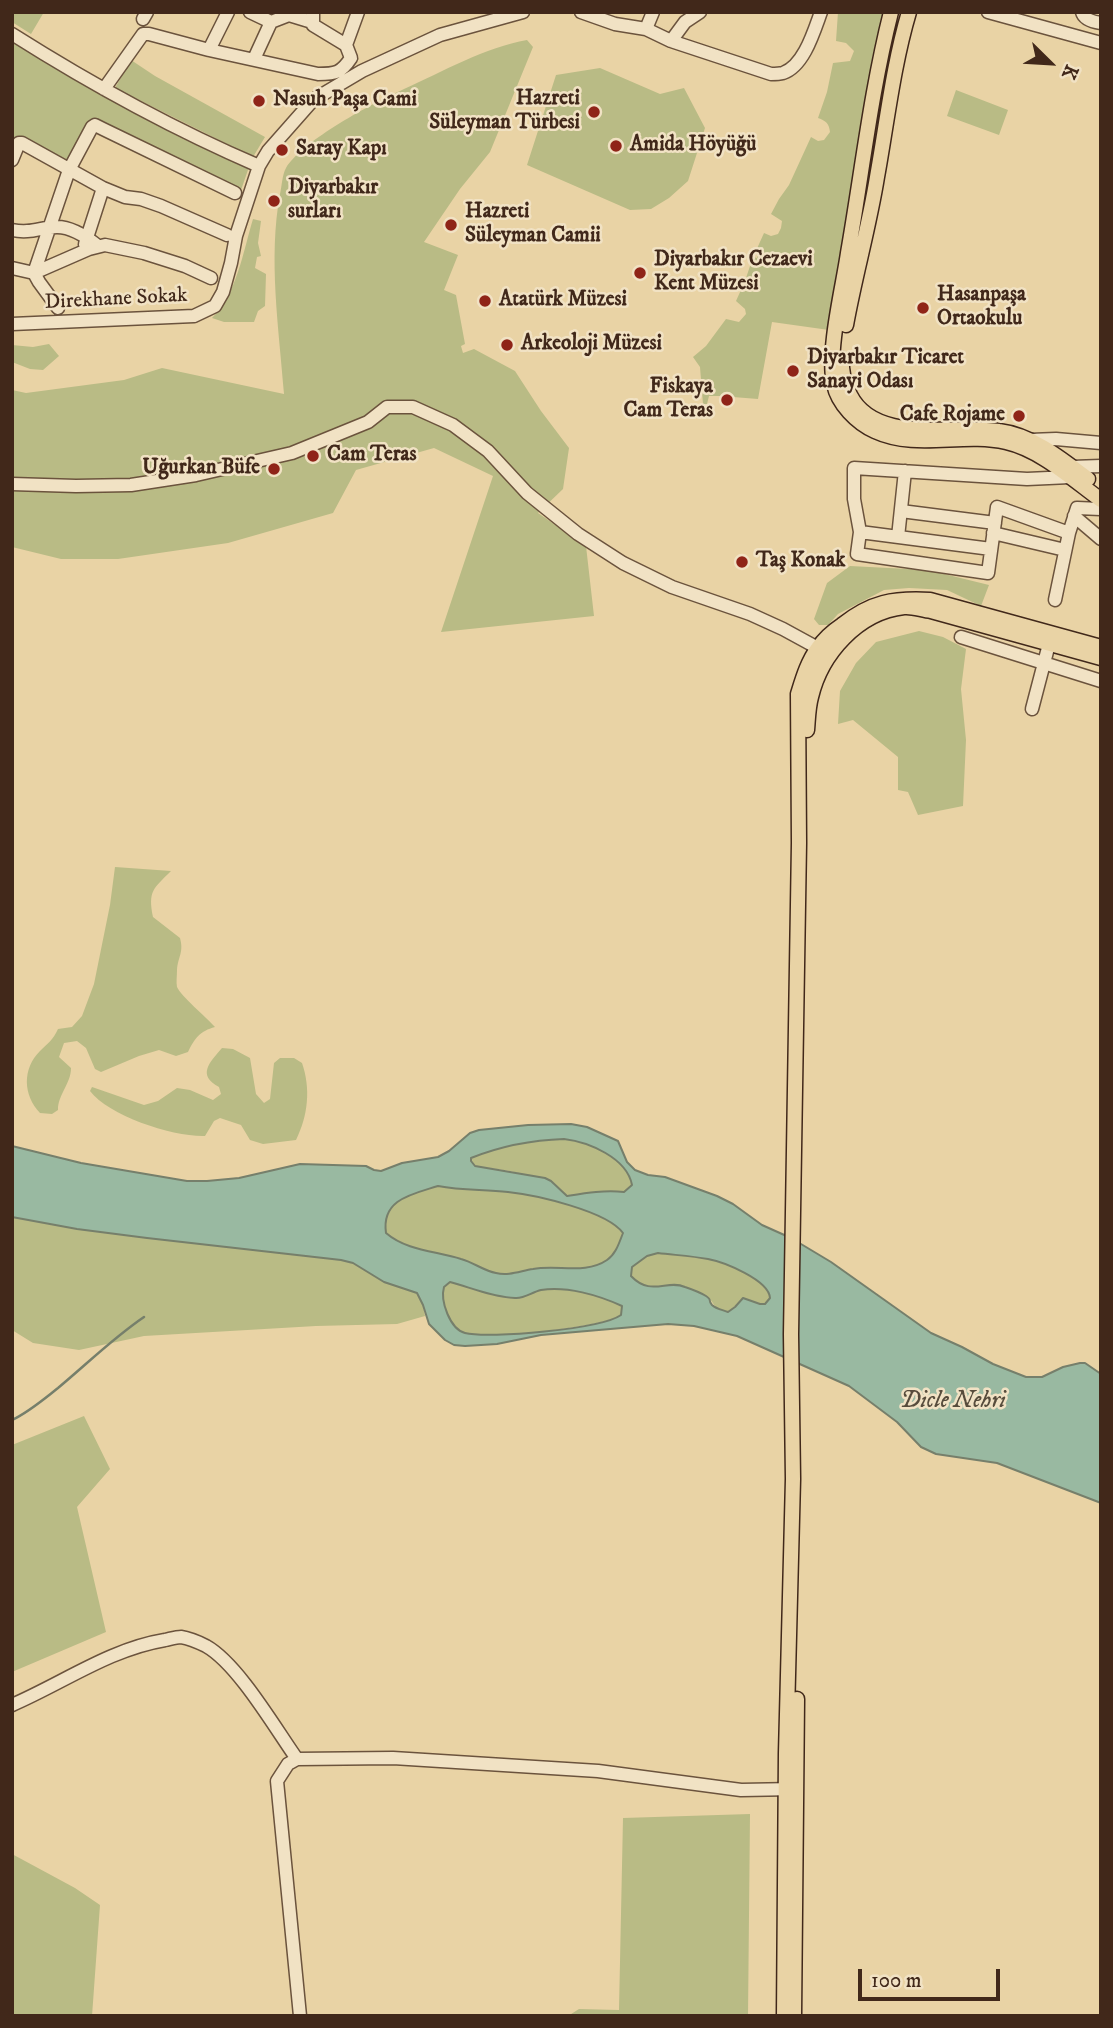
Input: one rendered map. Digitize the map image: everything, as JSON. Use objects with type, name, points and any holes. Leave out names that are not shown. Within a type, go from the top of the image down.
[{"type":"main road","points":[[891,12],[835,335],[834,386],[845,407],[859,422],[874,431],[915,440],[988,439],[1007,442],[1101,488]]},
{"type":"main road","points":[[909,12],[894,75],[843,343],[842,368],[845,385],[853,401],[868,417],[885,425],[911,429],[1000,431],[1029,440],[1071,472],[1101,500]]},
{"type":"main road","points":[[824,651],[831,634],[859,612],[884,601],[908,599],[930,600],[1101,647]]},
{"type":"main road","points":[[784,2016],[791,1789],[799,1307],[802,843],[798,694],[805,671],[824,651],[862,623],[905,607],[931,611],[1101,658]]},
{"type":"main road","points":[[791,1789],[794,2016]]},
{"type":"street","points":[[209,50],[228,12]]},
{"type":"street","points":[[250,12],[271,22]]},
{"type":"street","points":[[346,45],[358,12]]},
{"type":"street","name":"Direkhane Sokak","points":[[12,324],[194,316],[215,306],[223,292],[232,263],[236,236],[259,166],[268,151],[313,100],[362,71],[440,35],[493,15],[523,12]]},
{"type":"street","points":[[580,12],[613,18],[671,41],[771,74],[784,73],[797,63],[810,43],[821,12]]},
{"type":"street","points":[[646,29],[653,12]]},
{"type":"street","points":[[671,41],[685,22],[700,12]]},
{"type":"street","points":[[988,12],[1101,43]]},
{"type":"street","points":[[1082,12],[1092,21],[1101,23]]},
{"type":"street","points":[[104,89],[144,34],[318,74],[334,74],[346,66],[351,58],[346,45],[319,29],[313,17],[289,15],[271,22],[254,59]]},
{"type":"street","points":[[12,34],[104,89],[259,166]]},
{"type":"street","points":[[58,308],[34,273],[69,170],[95,125],[235,193]]},
{"type":"street","points":[[12,160],[19,143],[40,151],[103,188],[161,206],[227,235]]},
{"type":"street","points":[[83,252],[103,188]]},
{"type":"street","points":[[12,230],[36,232],[59,227],[87,237],[98,246]]},
{"type":"street","points":[[12,268],[34,273],[105,245],[144,253],[185,266],[211,278]]},
{"type":"street","points":[[12,484],[131,485],[196,475],[292,453],[368,422],[387,407],[413,407],[453,425],[488,451],[527,493],[578,534],[623,563],[671,587],[750,614],[824,651]]},
{"type":"street","points":[[1029,440],[1056,439],[1101,443]]},
{"type":"street","points":[[1069,533],[997,507],[988,573],[857,554],[860,532],[854,499],[854,468],[1027,479],[1101,466]]},
{"type":"street","points":[[898,537],[905,471]]},
{"type":"street","points":[[1055,600],[1077,508],[1101,509]]},
{"type":"street","points":[[901,512],[994,528],[1065,550]]},
{"type":"street","points":[[1074,516],[1101,539]]},
{"type":"street","points":[[860,532],[991,549]]},
{"type":"street","points":[[961,636],[1101,681]]},
{"type":"street","points":[[1032,709],[1049,643]]},
{"type":"street","points":[[12,1705],[103,1659],[146,1643],[181,1637],[207,1647],[223,1660],[247,1686],[297,1759]]},
{"type":"street","points":[[300,2016],[277,1781],[288,1764],[297,1759],[393,1758],[598,1771],[741,1790],[791,1789]]},
{"type":"shaded area","points":[[12,12],[44,12],[31,34],[12,22]]},
{"type":"shaded area","points":[[838,12],[883,12],[873,54],[829,330],[772,322],[758,399],[733,397],[731,406],[723,406],[723,396],[709,396],[707,404],[703,404],[700,367],[693,357],[706,346],[726,319],[739,322],[746,314],[745,309],[736,301],[745,281],[749,282],[746,278],[753,257],[757,258],[755,253],[764,233],[771,236],[778,234],[781,228],[782,221],[771,214],[789,185],[811,137],[818,141],[824,140],[830,132],[827,123],[818,118],[833,63],[850,61],[854,51],[846,43],[836,41]]},
{"type":"shaded area","points":[[527,40],[533,47],[490,152],[460,189],[424,242],[458,255],[444,290],[456,295],[465,344],[461,346],[463,353],[474,349],[515,371],[569,448],[563,489],[538,513],[586,546],[594,616],[441,632],[493,476],[434,448],[356,470],[333,513],[228,543],[118,559],[61,559],[12,547],[12,390],[26,393],[124,380],[162,368],[284,394],[275,243],[280,194],[286,168],[323,134],[375,103],[480,54]]},
{"type":"shaded area","points":[[12,41],[249,167],[240,193],[93,120],[68,160],[17,137],[12,149]]},
{"type":"shaded area","points":[[131,60],[265,137],[253,157],[115,88]]},
{"type":"shaded area","name":"Amida Höyüğü","points":[[600,68],[660,94],[684,88],[705,128],[688,181],[651,209],[630,210],[527,165],[556,75]]},
{"type":"shaded area","points":[[956,90],[1008,110],[999,135],[947,116]]},
{"type":"shaded area","points":[[253,219],[261,221],[258,243],[261,256],[257,257],[255,268],[266,274],[265,306],[258,311],[254,322],[224,322],[212,318],[228,297]]},
{"type":"shaded area","points":[[49,344],[59,356],[43,370],[30,369],[12,362],[12,345],[33,347]]},
{"type":"shaded area","points":[[850,566],[928,570],[989,585],[981,606],[947,590],[884,590],[838,614],[828,625],[819,625],[814,619],[827,583]]},
{"type":"shaded area","points":[[919,631],[943,637],[966,649],[961,689],[966,740],[963,806],[918,815],[908,792],[898,790],[898,757],[853,720],[838,724],[840,691],[856,663],[876,642]]},
{"type":"shaded area","points":[[115,867],[171,871],[153,891],[153,917],[180,938],[177,970],[179,991],[215,1027],[198,1036],[188,1052],[176,1056],[159,1050],[101,1072],[95,1069],[86,1048],[77,1041],[64,1043],[59,1057],[71,1068],[69,1079],[58,1110],[52,1114],[40,1113],[28,1090],[30,1066],[58,1029],[72,1027],[82,1016],[94,984]]},
{"type":"shaded area","points":[[222,1048],[233,1049],[250,1058],[256,1094],[264,1103],[270,1099],[274,1063],[280,1058],[294,1058],[302,1063],[307,1083],[307,1102],[296,1140],[263,1144],[250,1140],[241,1125],[220,1118],[214,1121],[205,1136],[176,1133],[111,1109],[90,1091],[92,1087],[144,1105],[158,1101],[177,1088],[190,1090],[213,1100],[221,1094],[219,1087],[208,1078],[207,1069]]},
{"type":"shaded area","points":[[564,1139],[595,1148],[615,1159],[629,1175],[632,1185],[624,1192],[567,1196],[551,1181],[475,1166],[471,1161],[471,1158],[505,1147]]},
{"type":"shaded area","points":[[438,1186],[508,1192],[553,1200],[602,1218],[623,1233],[613,1254],[607,1260],[590,1267],[542,1268],[506,1274],[403,1244],[386,1233],[388,1212],[394,1205],[409,1195]]},
{"type":"shaded area","points":[[12,1217],[77,1229],[341,1260],[354,1264],[384,1282],[417,1293],[425,1316],[397,1324],[144,1336],[79,1350],[33,1343],[12,1330]]},
{"type":"shaded area","points":[[658,1253],[702,1258],[724,1264],[754,1279],[768,1291],[770,1298],[765,1304],[742,1299],[728,1312],[716,1307],[706,1296],[690,1289],[678,1285],[652,1287],[631,1276],[632,1267],[647,1256]]},
{"type":"shaded area","points":[[450,1282],[515,1298],[551,1289],[582,1292],[622,1306],[621,1315],[592,1324],[544,1331],[497,1335],[465,1333],[455,1326],[445,1307],[444,1287]]},
{"type":"shaded area","points":[[84,1416],[110,1469],[77,1507],[106,1632],[12,1672],[12,1445]]},
{"type":"shaded area","points":[[750,1814],[748,2016],[568,2016],[579,2009],[619,2010],[623,1818]]},
{"type":"shaded area","points":[[12,1854],[75,1888],[100,1905],[92,2016],[12,2016]]},
{"type":"water","name":"Dicle Nehri","points":[[571,1124],[587,1127],[618,1141],[627,1162],[635,1170],[665,1177],[733,1204],[762,1225],[791,1238],[831,1262],[931,1333],[993,1364],[1026,1377],[1042,1377],[1063,1367],[1085,1363],[1101,1374],[1101,1503],[997,1463],[936,1454],[921,1447],[897,1422],[849,1386],[737,1336],[694,1326],[668,1324],[541,1335],[497,1344],[454,1345],[429,1324],[417,1293],[384,1282],[353,1263],[77,1229],[12,1217],[12,1146],[81,1163],[187,1181],[207,1181],[239,1178],[300,1164],[366,1166],[381,1171],[402,1163],[438,1157],[470,1133],[479,1130]],"holes":[[[564,1139],[595,1148],[615,1159],[629,1175],[632,1185],[624,1192],[567,1196],[545,1178],[475,1166],[471,1161],[471,1158],[482,1154],[528,1142]],[[438,1186],[508,1192],[587,1211],[615,1225],[623,1233],[613,1255],[590,1267],[542,1268],[501,1274],[465,1260],[403,1244],[386,1233],[388,1212],[409,1195]],[[658,1253],[702,1258],[724,1264],[754,1279],[768,1291],[770,1298],[765,1304],[743,1298],[728,1312],[714,1306],[706,1296],[685,1287],[645,1285],[631,1276],[632,1267],[647,1256]],[[450,1282],[515,1298],[541,1290],[572,1290],[622,1306],[621,1315],[592,1325],[544,1331],[497,1335],[465,1333],[455,1326],[447,1314],[443,1300],[444,1287]]]},
{"type":"waterway","points":[[12,1420],[42,1401],[144,1317]]},
{"type":"place","name":"Nasuh Paşa Cami","points":[[259,101]]},
{"type":"place","name":"Hazreti Süleyman Türbesi","points":[[594,112]]},
{"type":"place","name":"Amida Höyüğü","points":[[616,146]]},
{"type":"place","name":"Saray Kapı","points":[[282,150]]},
{"type":"place","name":"Diyarbakır surları","points":[[274,201]]},
{"type":"place","name":"Hazreti Süleyman Camii","points":[[451,225]]},
{"type":"place","name":"Diyarbakır Cezaevi Kent Müzesi","points":[[640,273]]},
{"type":"place","name":"Atatürk Müzesi","points":[[485,301]]},
{"type":"place","name":"Hasanpaşa Ortaokulu","points":[[923,308]]},
{"type":"place","name":"Arkeoloji Müzesi","points":[[507,345]]},
{"type":"place","name":"Diyarbakır Ticaret Sanayi Odası","points":[[793,371]]},
{"type":"place","name":"Fiskaya Cam Teras","points":[[727,400]]},
{"type":"place","name":"Cafe Rojame","points":[[1019,416]]},
{"type":"place","name":"Cam Teras","points":[[313,456]]},
{"type":"place","name":"Uğurkan Büfe","points":[[274,469]]},
{"type":"place","name":"Taş Konak","points":[[742,562]]}]
